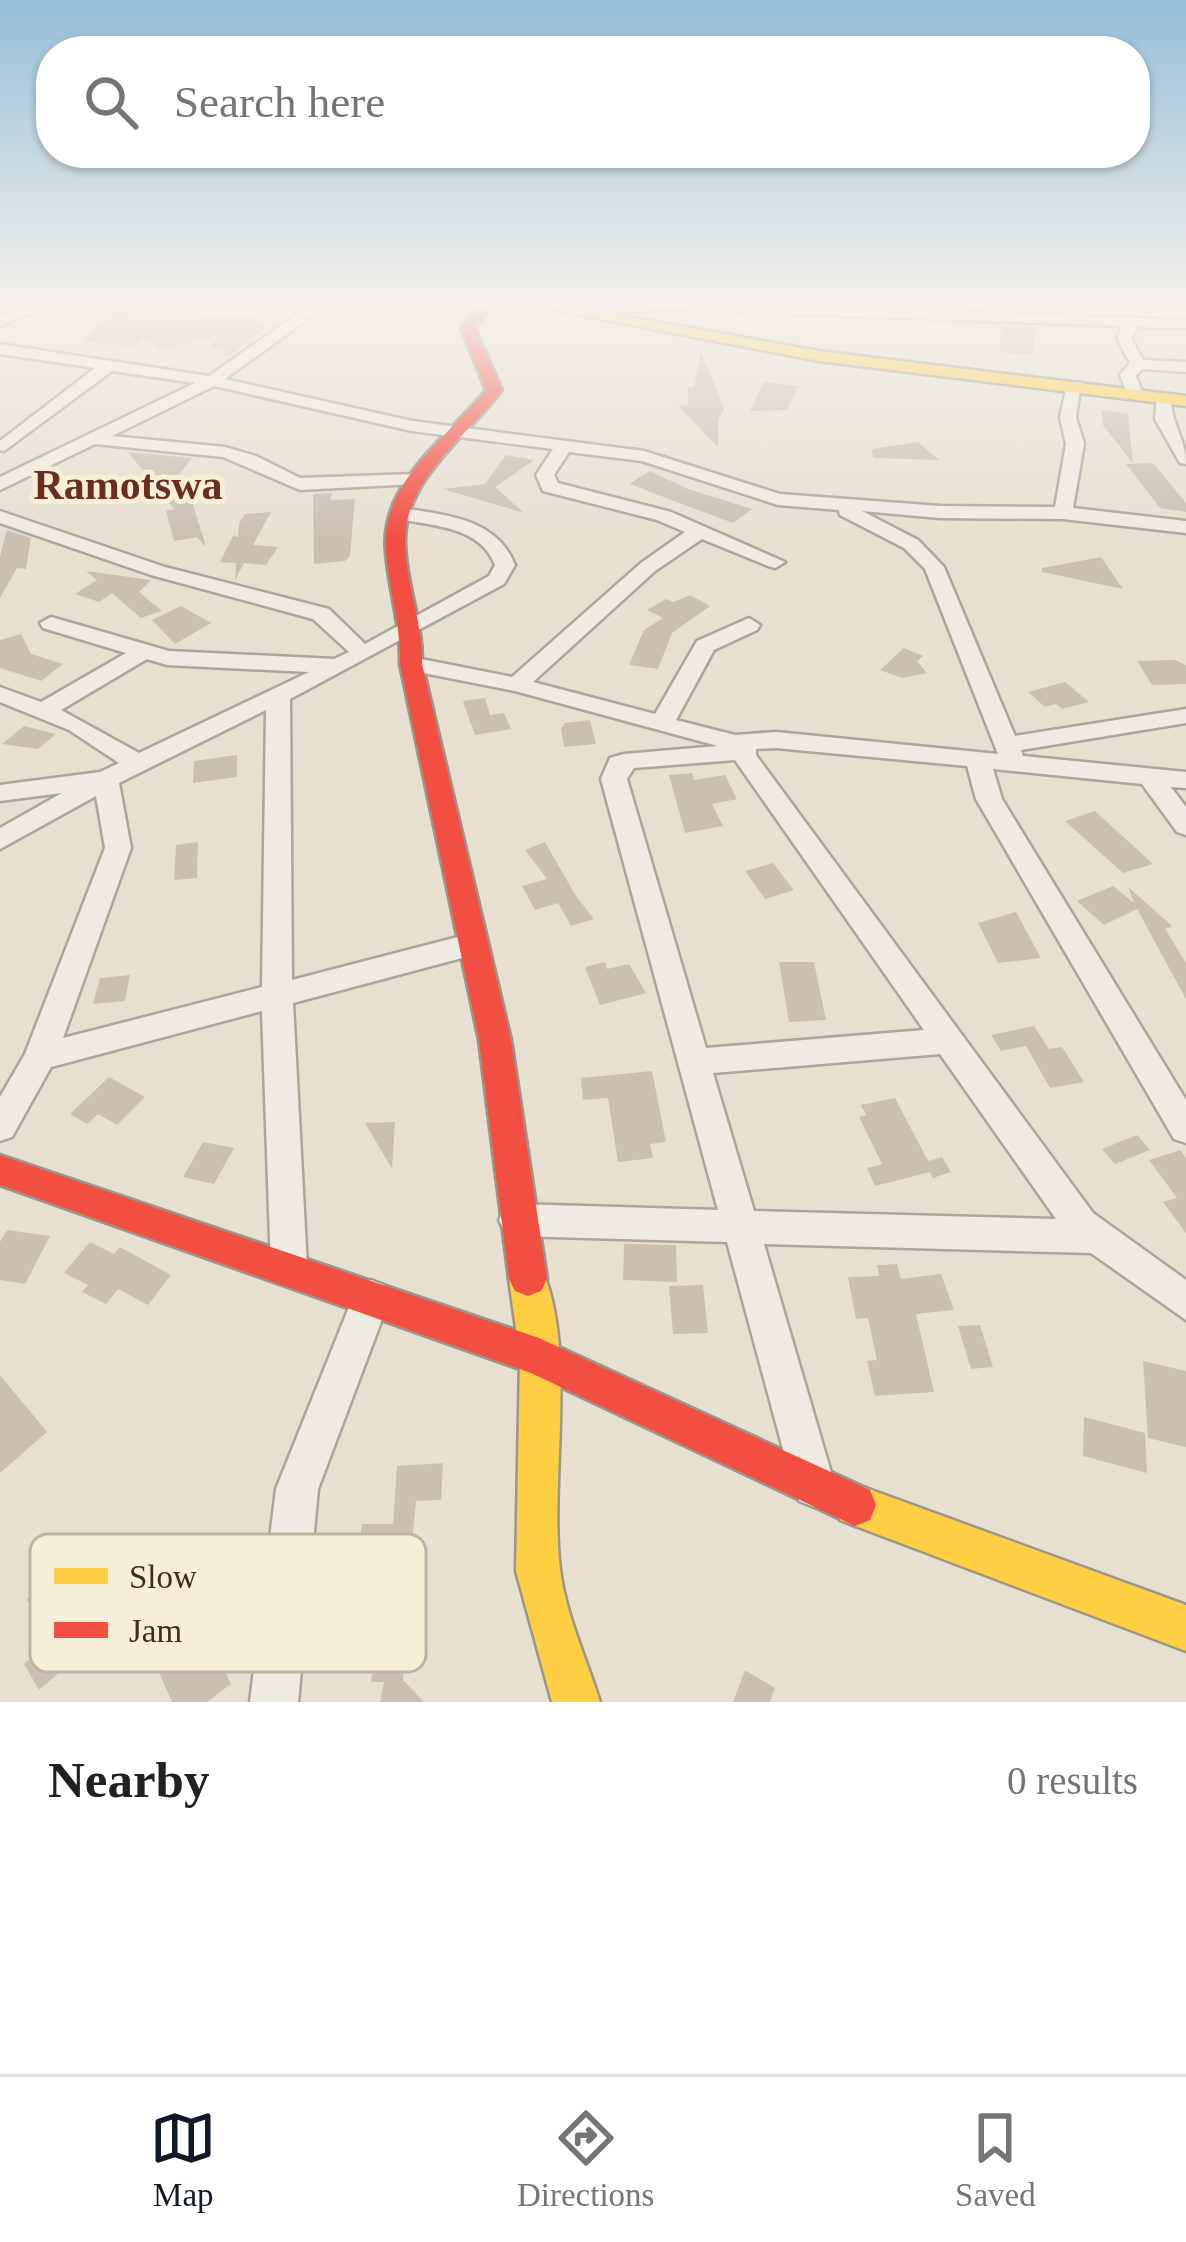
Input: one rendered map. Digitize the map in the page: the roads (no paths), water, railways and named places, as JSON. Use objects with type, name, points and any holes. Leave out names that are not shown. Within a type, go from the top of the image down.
[{"type":"street","points":[[2,446],[89,380]]},
{"type":"street","points":[[208,380],[462,434],[644,456],[778,499],[838,506],[1063,513],[1186,527]]},
{"type":"street","points":[[491,380],[494,390],[462,434],[414,479],[394,541],[414,621],[411,664],[495,1040],[539,1357],[538,1571],[576,1702]]},
{"type":"street","points":[[1035,380],[1161,399]]},
{"type":"street","points":[[1135,380],[1161,399],[1163,419],[1186,459]]},
{"type":"street","points":[[0,484],[99,440],[212,381]]},
{"type":"street","points":[[1063,513],[1076,444],[1068,417],[1075,385]]},
{"type":"street","points":[[99,440],[237,455],[266,466],[282,481],[301,484],[414,479]]},
{"type":"street","points":[[2,446],[80,449]]},
{"type":"street","points":[[563,448],[545,475],[550,487],[700,530],[775,562]]},
{"type":"street","points":[[838,506],[901,538],[928,559],[1011,755]]},
{"type":"street","points":[[0,840],[135,762],[363,654],[414,621],[484,590],[505,566],[495,546],[465,526],[401,514]]},
{"type":"street","points":[[0,517],[158,571],[321,614],[363,654]]},
{"type":"street","points":[[517,685],[648,567],[700,530]]},
{"type":"street","points":[[51,623],[184,660],[338,666]]},
{"type":"street","points":[[662,723],[705,646],[749,625]]},
{"type":"street","points":[[43,711],[145,650]]},
{"type":"street","points":[[411,664],[517,685],[741,747],[945,1042],[1094,1237],[1186,1302]]},
{"type":"street","points":[[0,694],[43,711],[135,762]]},
{"type":"street","points":[[278,695],[277,993],[290,1267]]},
{"type":"street","points":[[815,1490],[692,1062],[615,770],[633,760],[776,740],[978,762],[1186,716]]},
{"type":"street","points":[[1011,755],[1186,781]]},
{"type":"street","points":[[978,762],[997,813],[1186,1129]]},
{"type":"street","points":[[0,794],[106,779]]},
{"type":"street","points":[[0,1127],[40,1057],[118,848],[106,779]]},
{"type":"street","points":[[1152,779],[1186,826]]},
{"type":"street","points":[[40,1057],[473,944]]},
{"type":"street","points":[[692,1062],[945,1042]]},
{"type":"street","points":[[0,1169],[539,1357],[815,1490],[1186,1628]]},
{"type":"street","points":[[518,1220],[1094,1237]]},
{"type":"street","points":[[292,1534],[297,1489],[371,1298]]},
{"type":"street","points":[[274,1702],[277,1672]]},
{"type":"district","name":"Ramotswa","points":[[128,484]]}]
